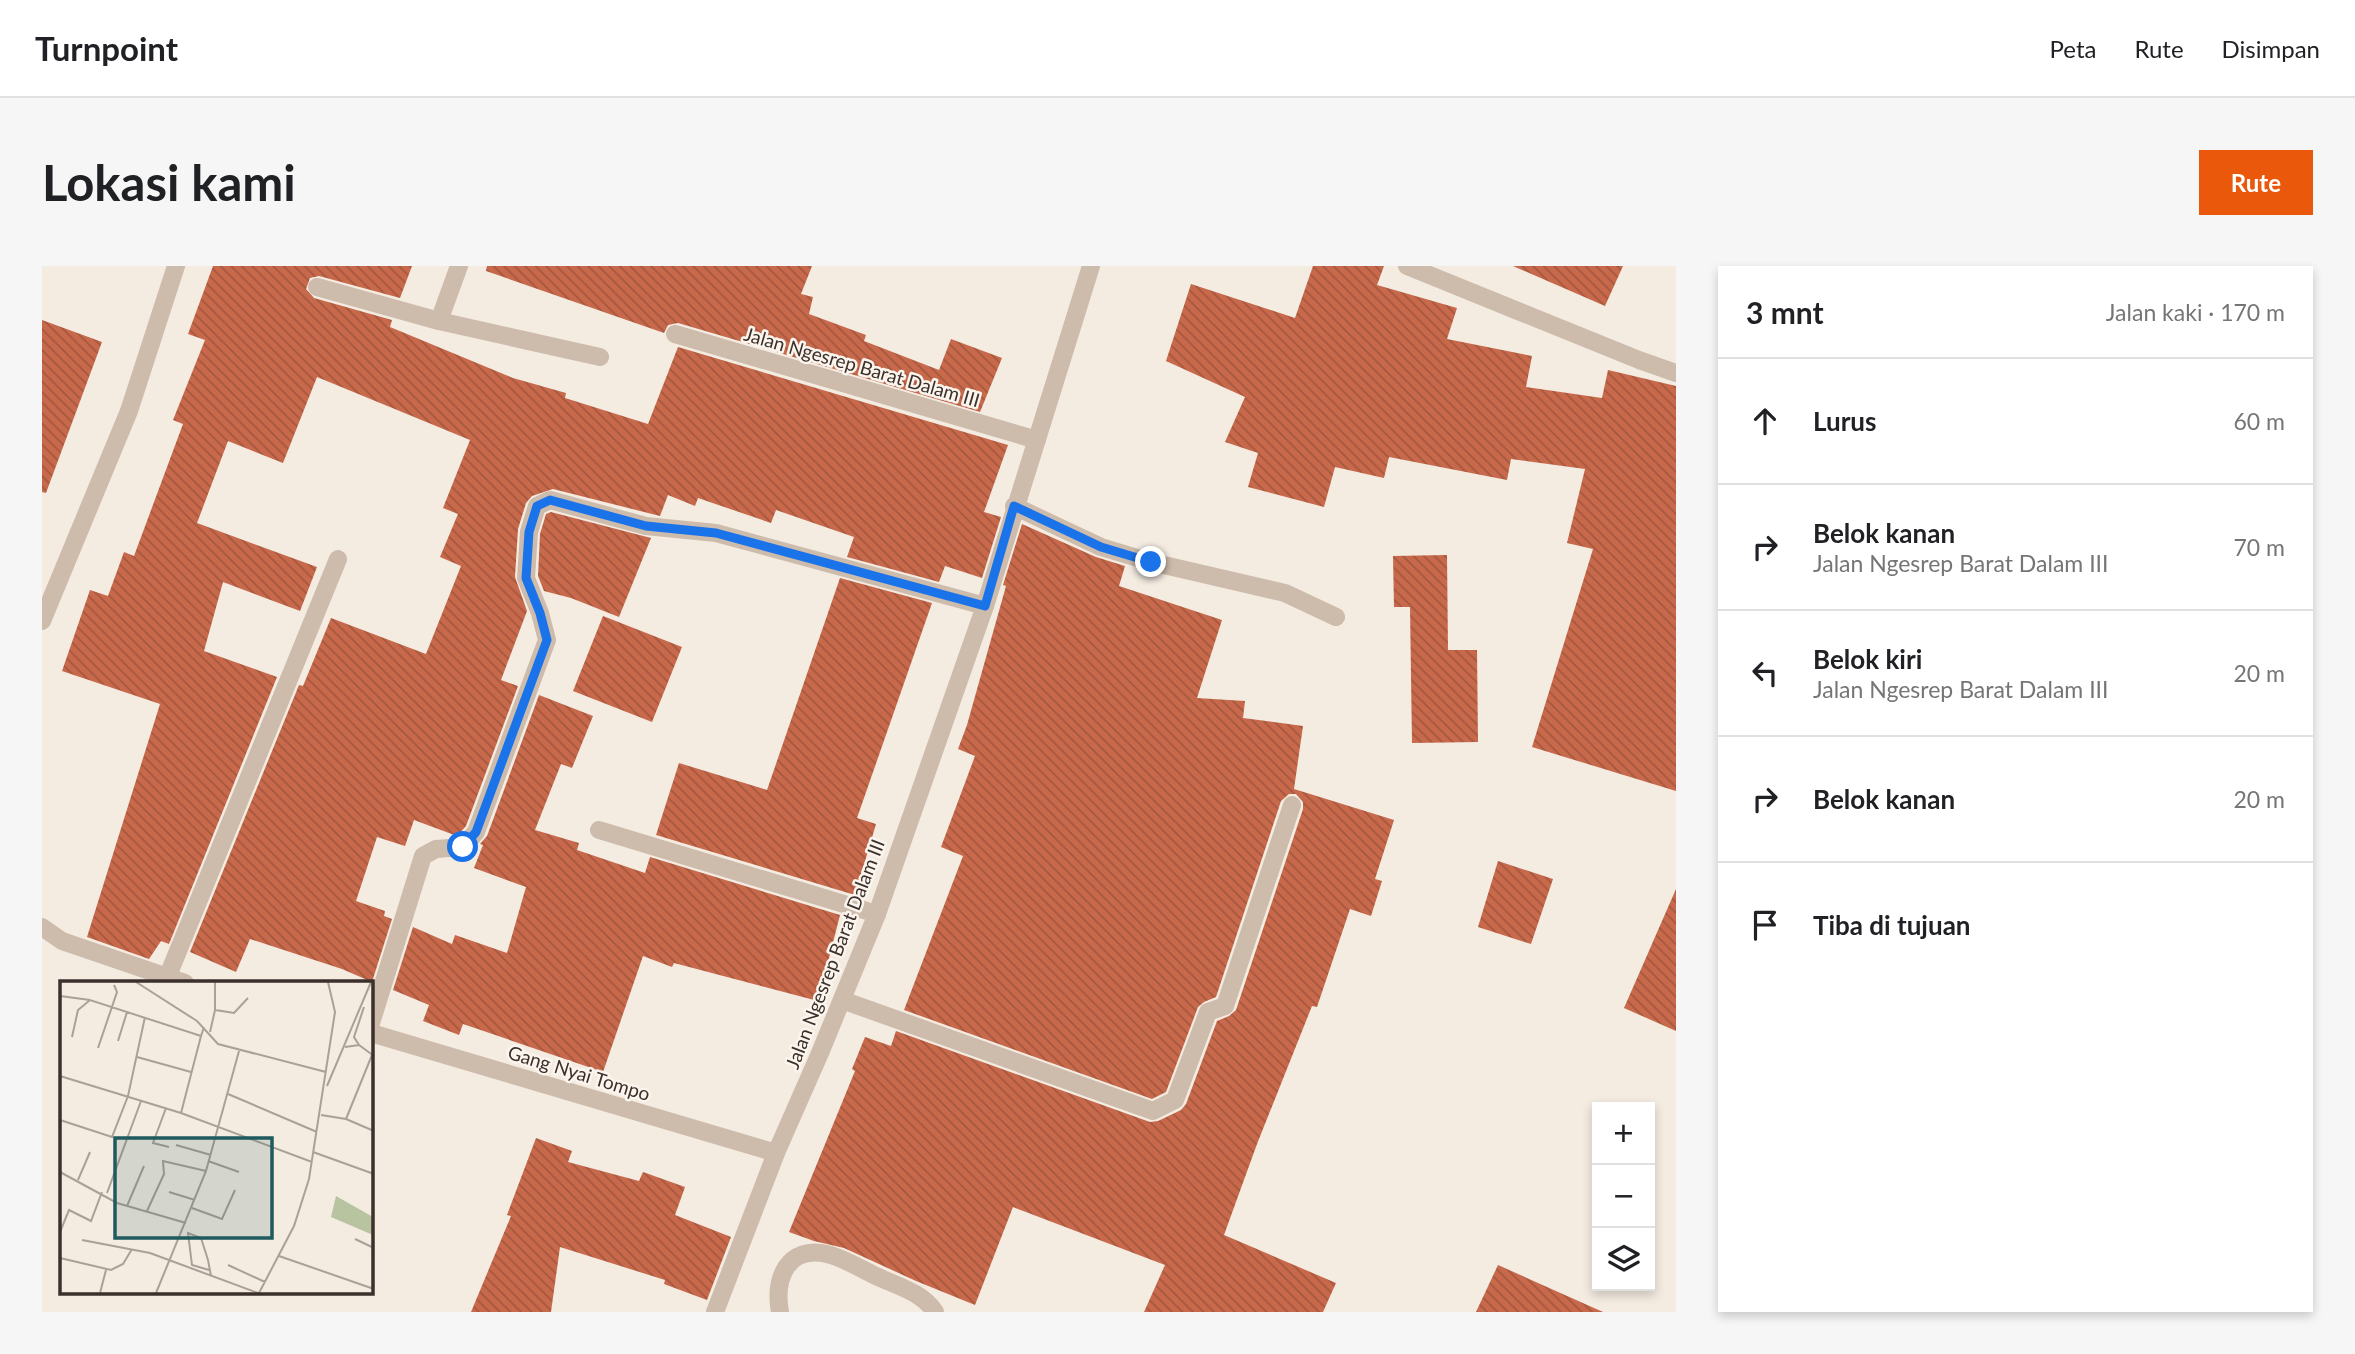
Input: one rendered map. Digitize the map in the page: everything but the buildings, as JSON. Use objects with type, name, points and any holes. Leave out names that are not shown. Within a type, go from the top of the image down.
[{"type":"street","points":[[42,621],[129,411],[176,266]]},
{"type":"street","points":[[439,321],[459,266]]},
{"type":"street","name":"Jalan Ngesrep Barat Dalam III","points":[[715,1312],[776,1153],[877,914],[985,606],[1091,266]]},
{"type":"street","points":[[1406,266],[1676,373]]},
{"type":"street","points":[[317,287],[439,321],[600,358]]},
{"type":"street","name":"Jalan Ngesrep Barat Dalam III","points":[[675,334],[1037,440]]},
{"type":"street","points":[[373,1017],[423,856],[436,849],[463,847],[476,832],[547,640],[526,578],[529,532],[537,506],[550,500],[646,526],[716,533],[985,606]]},
{"type":"street","points":[[1014,506],[1101,547],[1151,562],[1284,593],[1336,617]]},
{"type":"street","points":[[42,927],[61,941],[176,981],[338,559]]},
{"type":"street","points":[[842,1000],[1153,1111],[1175,1100],[1208,1012],[1224,1006],[1293,805]]},
{"type":"street","points":[[599,830],[877,914]]},
{"type":"street","name":"Gang Nyai Tompo","points":[[373,1034],[776,1153]]},
{"type":"street","points":[[780,1312],[779,1284],[782,1273],[792,1261],[809,1252],[834,1257],[921,1296],[936,1312]]},
{"type":"route","points":[[463,847],[476,832],[547,640],[526,578],[529,532],[537,506],[544,502],[550,500],[646,526],[716,533],[985,606],[1014,506],[1101,547],[1151,562]]}]
